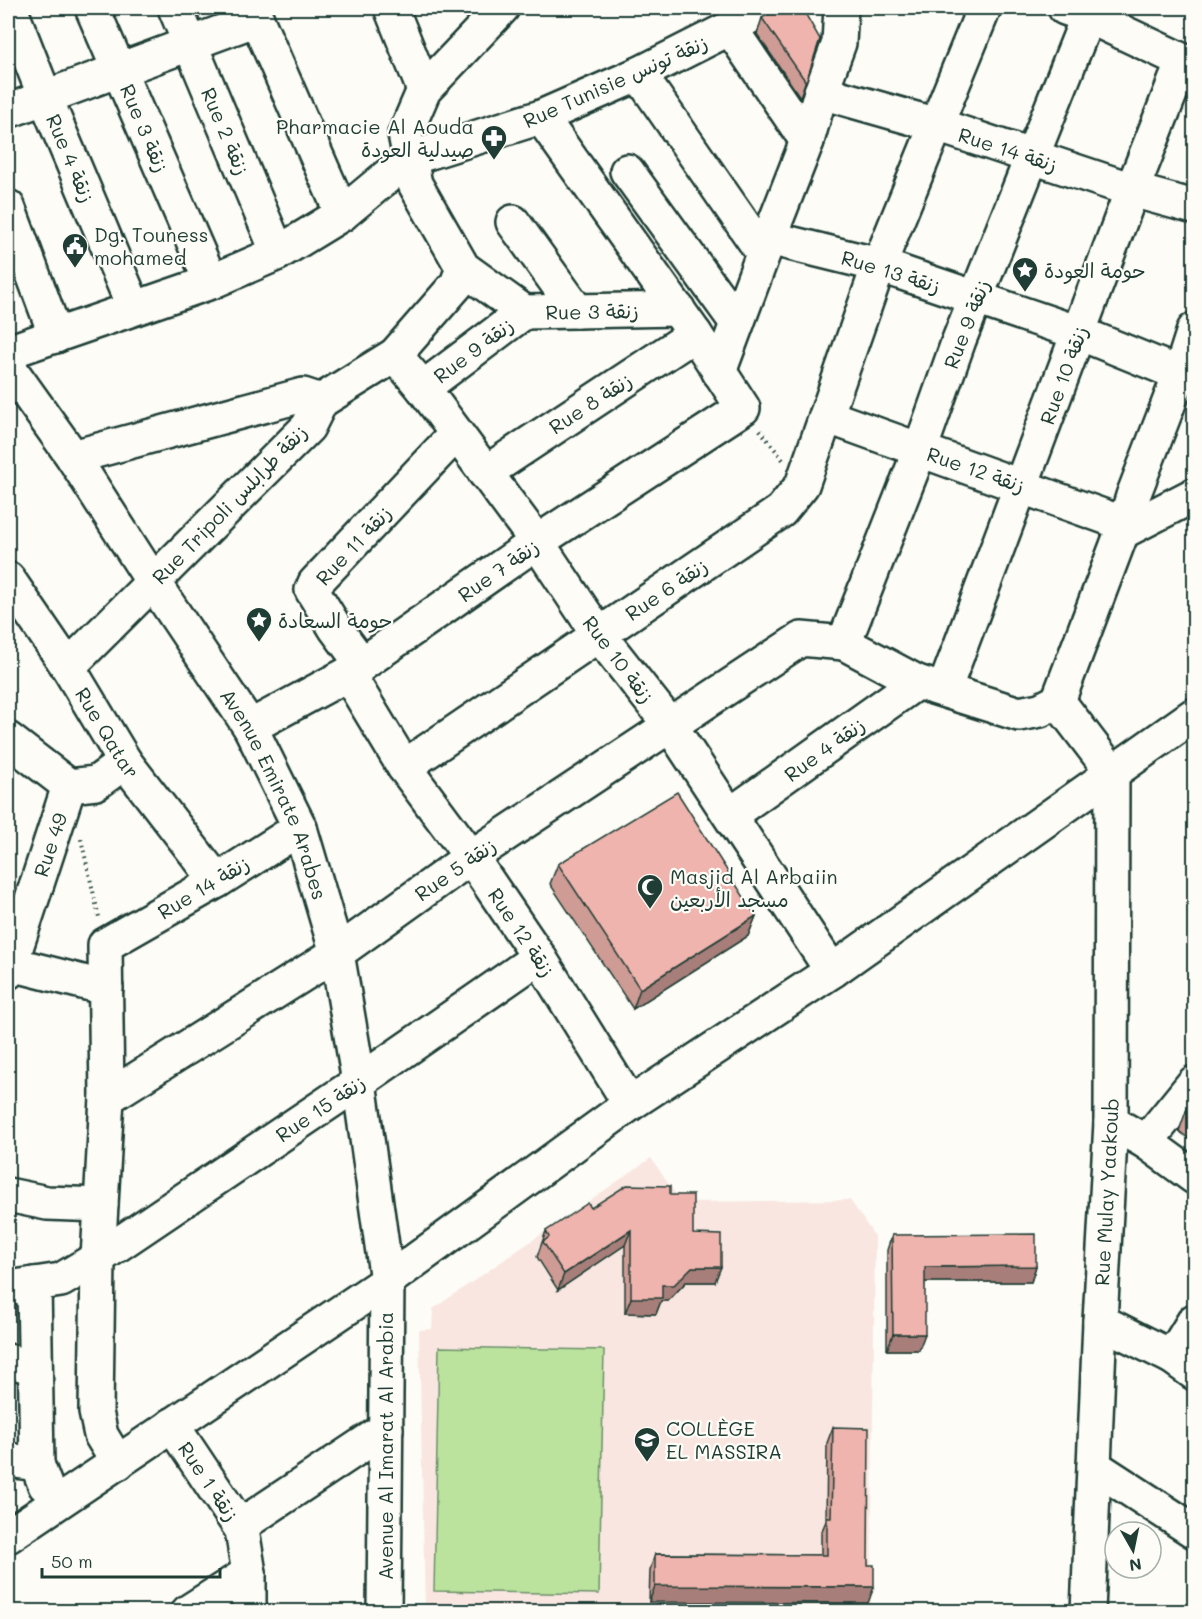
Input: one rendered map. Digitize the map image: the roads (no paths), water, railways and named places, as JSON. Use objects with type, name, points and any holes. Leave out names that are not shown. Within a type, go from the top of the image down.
[{"type":"street","name":"Rue 4 زنقة","points":[[10,8],[134,308]]},
{"type":"street","name":"Rue 3 زنقة","points":[[92,8],[211,282]]},
{"type":"street","name":"Rue 2 زنقة","points":[[175,8],[278,253]]},
{"type":"street","points":[[391,8],[424,90],[502,8]]},
{"type":"street","name":"Rue Tunisie زنقة تونس","points":[[8,352],[211,282],[278,253],[342,214],[408,159],[541,117],[639,74],[730,28],[764,8]]},
{"type":"street","points":[[719,372],[807,141],[821,92],[839,43],[841,8]]},
{"type":"street","name":"Rue 6 زنقة","points":[[404,767],[781,511],[802,485],[879,265],[984,8]]},
{"type":"street","points":[[1082,10],[1189,63]]},
{"type":"street","name":"Rue 9 زنقة","points":[[844,643],[1032,157],[1082,10]]},
{"type":"street","points":[[8,111],[189,44],[255,13],[342,214]]},
{"type":"street","points":[[730,28],[807,141]]},
{"type":"street","name":"Rue 10 زنقة","points":[[931,686],[1022,485],[1132,190],[1189,63]]},
{"type":"street","points":[[639,74],[766,245]]},
{"type":"street","name":"Rue 3 زنقة","points":[[424,90],[405,134],[408,159],[415,184],[463,268],[524,312],[577,311],[687,321]]},
{"type":"street","name":"Rue 14 زنقة","points":[[821,92],[938,125],[1132,190],[1194,207]]},
{"type":"street","points":[[541,117],[687,321],[719,372]]},
{"type":"street","points":[[627,171],[737,323]]},
{"type":"street","points":[[8,207],[56,336]]},
{"type":"street","points":[[513,222],[577,311]]},
{"type":"street","name":"Rue 13 زنقة","points":[[766,245],[879,265],[1079,333],[1180,374]]},
{"type":"street","points":[[74,457],[303,395],[321,401],[395,355],[457,284],[463,268]]},
{"type":"street","name":"Rue 9 زنقة","points":[[423,388],[524,312]]},
{"type":"street","name":"Rue 8 زنقة","points":[[485,473],[687,321]]},
{"type":"street","points":[[844,643],[931,686],[1019,714],[1040,710],[1058,702],[1124,528],[1133,496],[1180,374],[1194,330]]},
{"type":"street","name":"Rue 10 زنقة","points":[[395,355],[423,388],[537,542],[599,635],[670,725],[832,971]]},
{"type":"street","name":"Avenue Emirate Arabes","points":[[8,366],[74,457],[153,582],[250,726],[300,828],[337,953],[387,1281]]},
{"type":"street","name":"Rue 7 زنقة","points":[[250,726],[355,669],[537,542],[743,408],[719,372]]},
{"type":"street","name":"Rue Tripoli زنقة طرابلس","points":[[68,667],[308,427],[321,401]]},
{"type":"street","name":"Rue 12 زنقة","points":[[826,416],[1022,485],[1124,528]]},
{"type":"street","name":"Rue 11 زنقة","points":[[355,669],[336,628],[312,590],[315,583],[456,434]]},
{"type":"street","points":[[1124,528],[1194,495]]},
{"type":"street","name":"Rue Qatar","points":[[8,579],[68,667],[125,762],[217,881]]},
{"type":"street","name":"Rue 5 زنقة","points":[[107,1098],[337,953],[471,856],[801,639],[844,643]]},
{"type":"street","name":"Rue 12 زنقة","points":[[355,669],[404,767],[471,856],[539,957],[630,1104]]},
{"type":"street","name":"Rue 4 زنقة","points":[[730,816],[931,686]]},
{"type":"street","points":[[1058,702],[1112,772]]},
{"type":"street","points":[[8,1536],[387,1281],[630,1104],[832,971],[1194,715]]},
{"type":"street","points":[[8,739],[69,786],[96,783],[125,762]]},
{"type":"street","name":"Rue Mulay Yaakoub","points":[[1088,1611],[1111,1122],[1112,772]]},
{"type":"street","name":"Rue 49","points":[[8,967],[69,786]]},
{"type":"street","name":"Rue 14 زنقة","points":[[106,988],[105,945],[217,881],[300,828]]},
{"type":"street","name":"Rue 15 زنقة","points":[[21,1286],[61,1280],[98,1257],[539,957]]},
{"type":"street","points":[[8,967],[106,988],[107,1098],[98,1257],[96,1412],[101,1435],[117,1463]]},
{"type":"street","points":[[1146,1142],[1194,1083]]},
{"type":"street","points":[[1111,1122],[1146,1142],[1194,1177]]},
{"type":"street","points":[[8,1195],[47,1203],[101,1205]]},
{"type":"street","name":"Avenue Al Imarat Al Arabia","points":[[384,1611],[387,1281]]},
{"type":"street","points":[[21,1286],[22,1462],[53,1506]]},
{"type":"street","points":[[1100,1322],[1183,1365],[1194,1321]]},
{"type":"street","name":"Rue 1 زنقة","points":[[172,1425],[242,1530],[249,1573],[249,1611]]},
{"type":"street","points":[[240,1526],[386,1429]]},
{"type":"street","points":[[1094,1466],[1194,1531]]},
{"type":"street","points":[[188,1611],[249,1573]]},
{"type":"place","name":"Pharmacie Al Aouda صيدلية العودة","points":[[494,161]]},
{"type":"place","name":"Dg. Touness mohamed","points":[[75,269]]},
{"type":"place","name":"حومة العودة","points":[[1025,293]]},
{"type":"place","name":"حومة السعادة","points":[[259,643]]},
{"type":"place","name":"Masjid Al Arbaiin مسجد الأربعين","points":[[650,910]]},
{"type":"place","name":"COLLÈGE EL MASSIRA","points":[[647,1463]]}]
